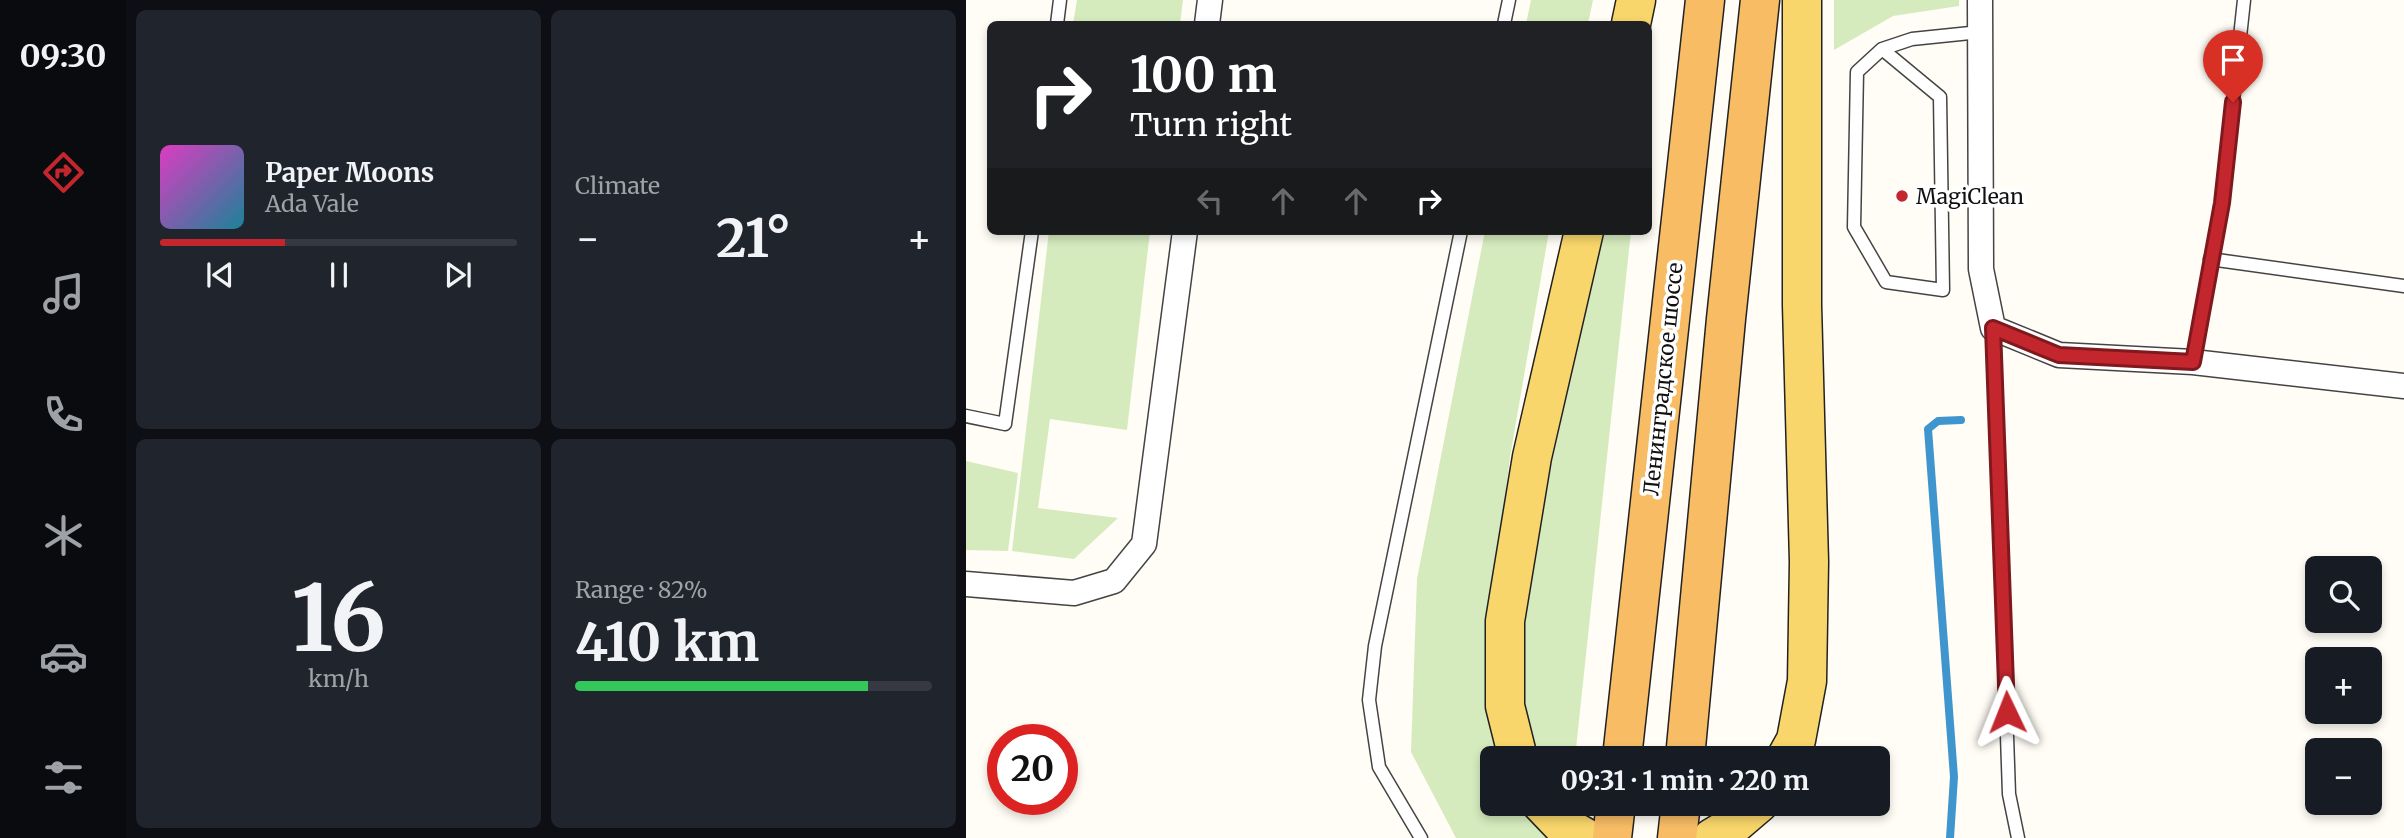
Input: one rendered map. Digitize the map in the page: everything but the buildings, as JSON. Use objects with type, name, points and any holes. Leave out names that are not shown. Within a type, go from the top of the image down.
[{"type":"highway","name":"Ленинградское шоссе","points":[[1623,746],[1705,0]]},
{"type":"highway","points":[[1686,746],[1726,319],[1760,0]]},
{"type":"highway","points":[[1612,838],[1615,816]]},
{"type":"highway","points":[[1677,838],[1680,816]]},
{"type":"main road","points":[[1632,21],[1636,0]]},
{"type":"main road","points":[[1793,746],[1807,681],[1809,562],[1802,305],[1802,0]]},
{"type":"main road","points":[[1515,746],[1505,706],[1505,621],[1532,457],[1583,235]]},
{"type":"main road","points":[[1553,816],[1561,824],[1586,838]]},
{"type":"street","points":[[1207,21],[1210,0]]},
{"type":"street","points":[[1980,0],[1981,269],[1993,328],[2059,355],[2193,362],[2404,386]]},
{"type":"street","points":[[966,584],[1074,593],[1114,581],[1144,544],[1184,235]]},
{"type":"lane","points":[[1057,21],[1060,0]]},
{"type":"lane","points":[[1505,21],[1509,0]]},
{"type":"lane","points":[[2193,362],[2222,203],[2244,0]]},
{"type":"lane","points":[[1882,49],[1940,97],[1943,290],[1886,282],[1854,227],[1857,72],[1882,49],[1912,40],[1979,32]]},
{"type":"lane","points":[[966,416],[1005,424],[1031,235]]},
{"type":"lane","points":[[1421,838],[1379,767],[1368,700],[1374,646],[1460,235]]},
{"type":"lane","points":[[2210,259],[2404,286]]},
{"type":"lane","points":[[1993,328],[2010,794],[2018,838]]},
{"type":"green space","points":[[1077,0],[1183,0],[1180,21],[1074,21]]},
{"type":"green space","points":[[1531,0],[1593,0],[1589,21],[1527,21]]},
{"type":"green space","points":[[1834,0],[1959,0],[1959,6],[1893,16],[1834,50]]},
{"type":"green space","points":[[1049,235],[1150,235],[1127,430],[1050,419],[1038,508],[1118,518],[1074,559],[1012,551]]},
{"type":"green space","points":[[1484,235],[1548,235],[1510,457],[1490,628],[1501,746],[1480,746],[1480,816],[1569,816],[1567,838],[1456,838],[1411,752],[1417,579]]},
{"type":"green space","points":[[1603,235],[1631,235],[1576,746],[1531,746],[1519,703],[1522,618],[1552,461]]},
{"type":"green space","points":[[966,461],[1018,473],[1008,551],[966,550]]},
{"type":"waterway","points":[[1950,838],[1954,777],[1928,429],[1938,421],[1961,420]]},
{"type":"place","name":"MagiClean","points":[[1902,196]]},
{"type":"route","points":[[2007,712],[1993,328],[2059,355],[2193,362],[2222,203],[2233,102]]}]
